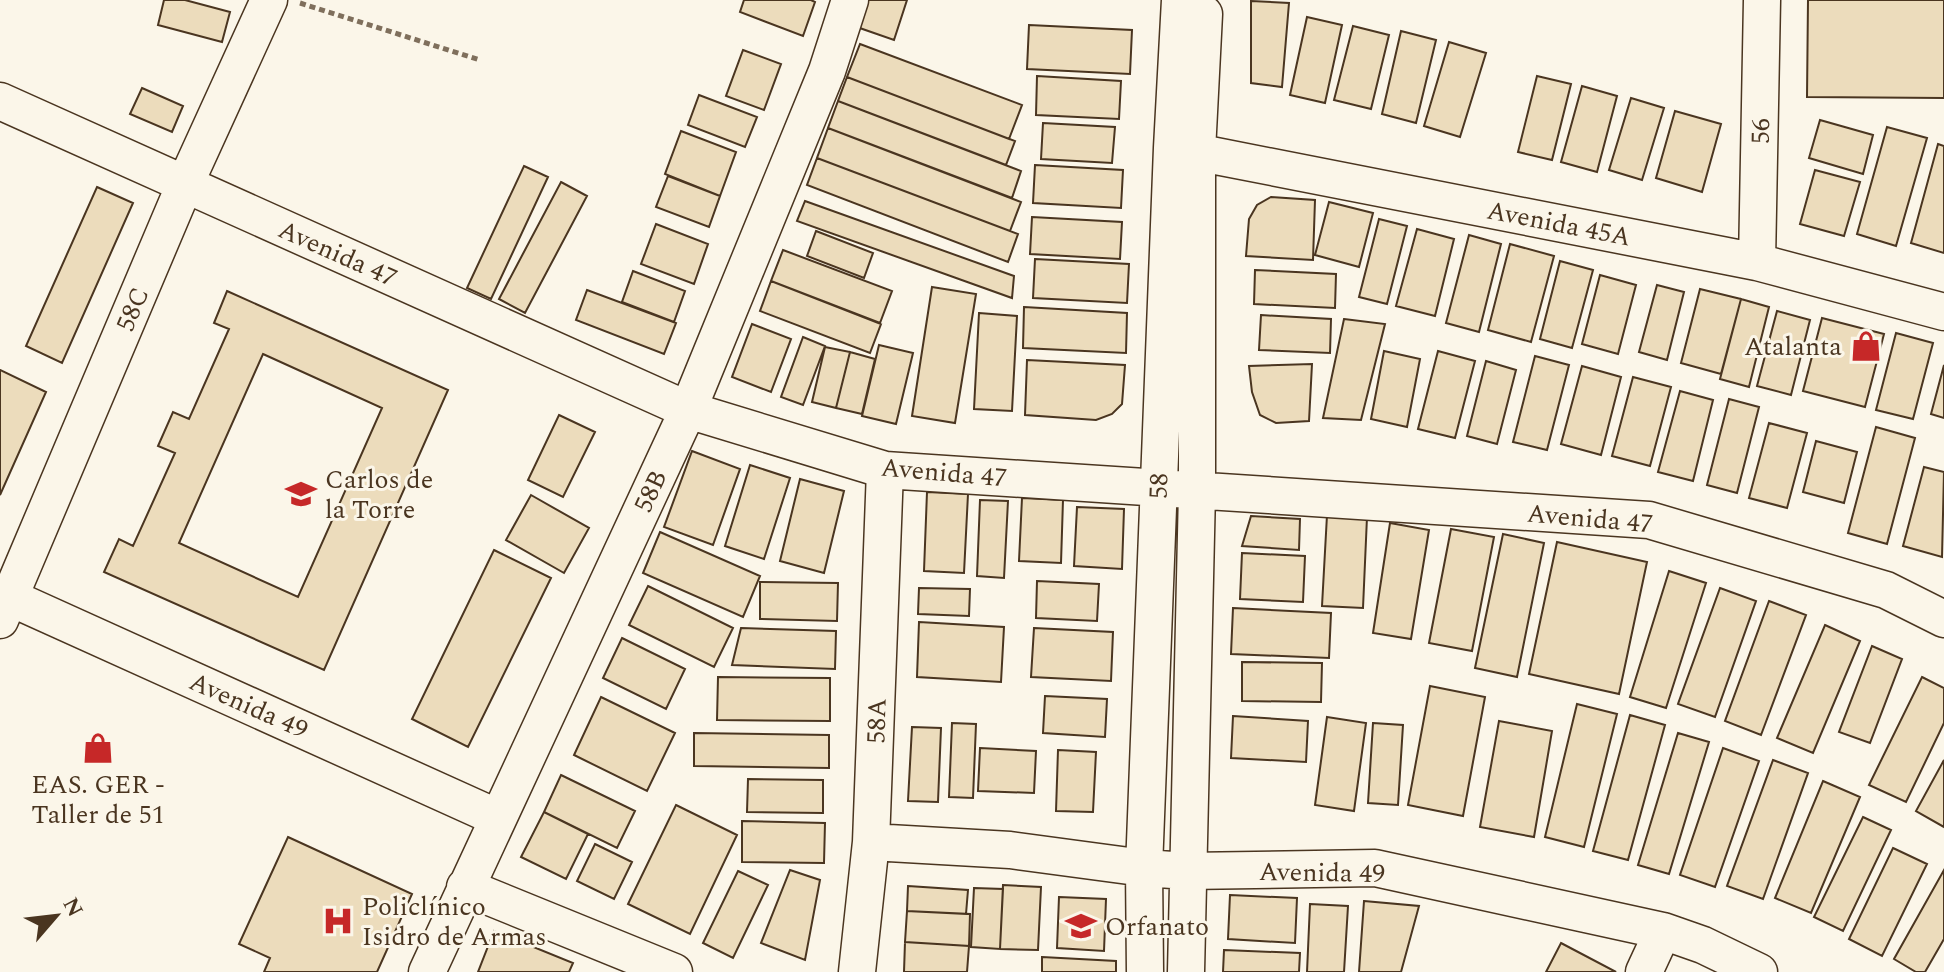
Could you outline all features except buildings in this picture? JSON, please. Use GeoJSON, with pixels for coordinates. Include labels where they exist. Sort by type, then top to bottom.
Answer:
{"type":"FeatureCollection","features":[{"type":"Feature","properties":{"kind":"street","name":"58C"},"geometry":{"type":"LineString","coordinates":[[3,604],[185,184],[269,0]]}},
{"type":"Feature","properties":{"kind":"street","name":"58B"},"geometry":{"type":"LineString","coordinates":[[427,972],[688,410],[827,71],[850,0]]}},
{"type":"Feature","properties":{"kind":"street","name":"58"},"geometry":{"type":"LineString","coordinates":[[1180,0],[1197,491],[1186,972]]}},
{"type":"Feature","properties":{"kind":"street","name":"58"},"geometry":{"type":"LineString","coordinates":[[1145,972],[1144,868],[1158,486],[1184,149],[1205,0]]}},
{"type":"Feature","properties":{"kind":"street","name":"56"},"geometry":{"type":"LineString","coordinates":[[1757,262],[1762,0]]}},
{"type":"Feature","properties":{"kind":"street","name":"Avenida 47"},"geometry":{"type":"LineString","coordinates":[[0,101],[688,410],[885,470],[1649,520],[1886,590],[1944,619]]}},
{"type":"Feature","properties":{"kind":"street","name":"Avenida 45A"},"geometry":{"type":"LineString","coordinates":[[1184,149],[1757,262],[1944,312]]}},
{"type":"Feature","properties":{"kind":"street","name":"58A"},"geometry":{"type":"LineString","coordinates":[[857,972],[871,842],[885,470]]}},
{"type":"Feature","properties":{"kind":"street","name":"Avenida 49"},"geometry":{"type":"LineString","coordinates":[[3,604],[498,818]]}},
{"type":"Feature","properties":{"kind":"street","name":"Avenida 49"},"geometry":{"type":"LineString","coordinates":[[871,842],[1010,850],[1187,871],[1375,868],[1663,931],[1703,945],[1759,972]]}},
{"type":"Feature","properties":{"kind":"street"},"geometry":{"type":"LineString","coordinates":[[465,887],[674,972]]}},
{"type":"Feature","properties":{"kind":"street"},"geometry":{"type":"LineString","coordinates":[[1644,972],[1663,931]]}},
{"type":"Feature","properties":{"kind":"path"},"geometry":{"type":"LineString","coordinates":[[292,0],[480,60]]}},
{"type":"Feature","properties":{"kind":"place","name":"Atalanta"},"geometry":{"type":"Point","coordinates":[1866,346]}},
{"type":"Feature","properties":{"kind":"place","name":"Carlos de la Torre"},"geometry":{"type":"Point","coordinates":[301,494]}},
{"type":"Feature","properties":{"kind":"place","name":"EAS. GER - Taller de 51"},"geometry":{"type":"Point","coordinates":[98,748]}},
{"type":"Feature","properties":{"kind":"place","name":"Policlínico Isidro de Armas"},"geometry":{"type":"Point","coordinates":[338,921]}},
{"type":"Feature","properties":{"kind":"place","name":"Orfanato"},"geometry":{"type":"Point","coordinates":[1081,926]}}]}
